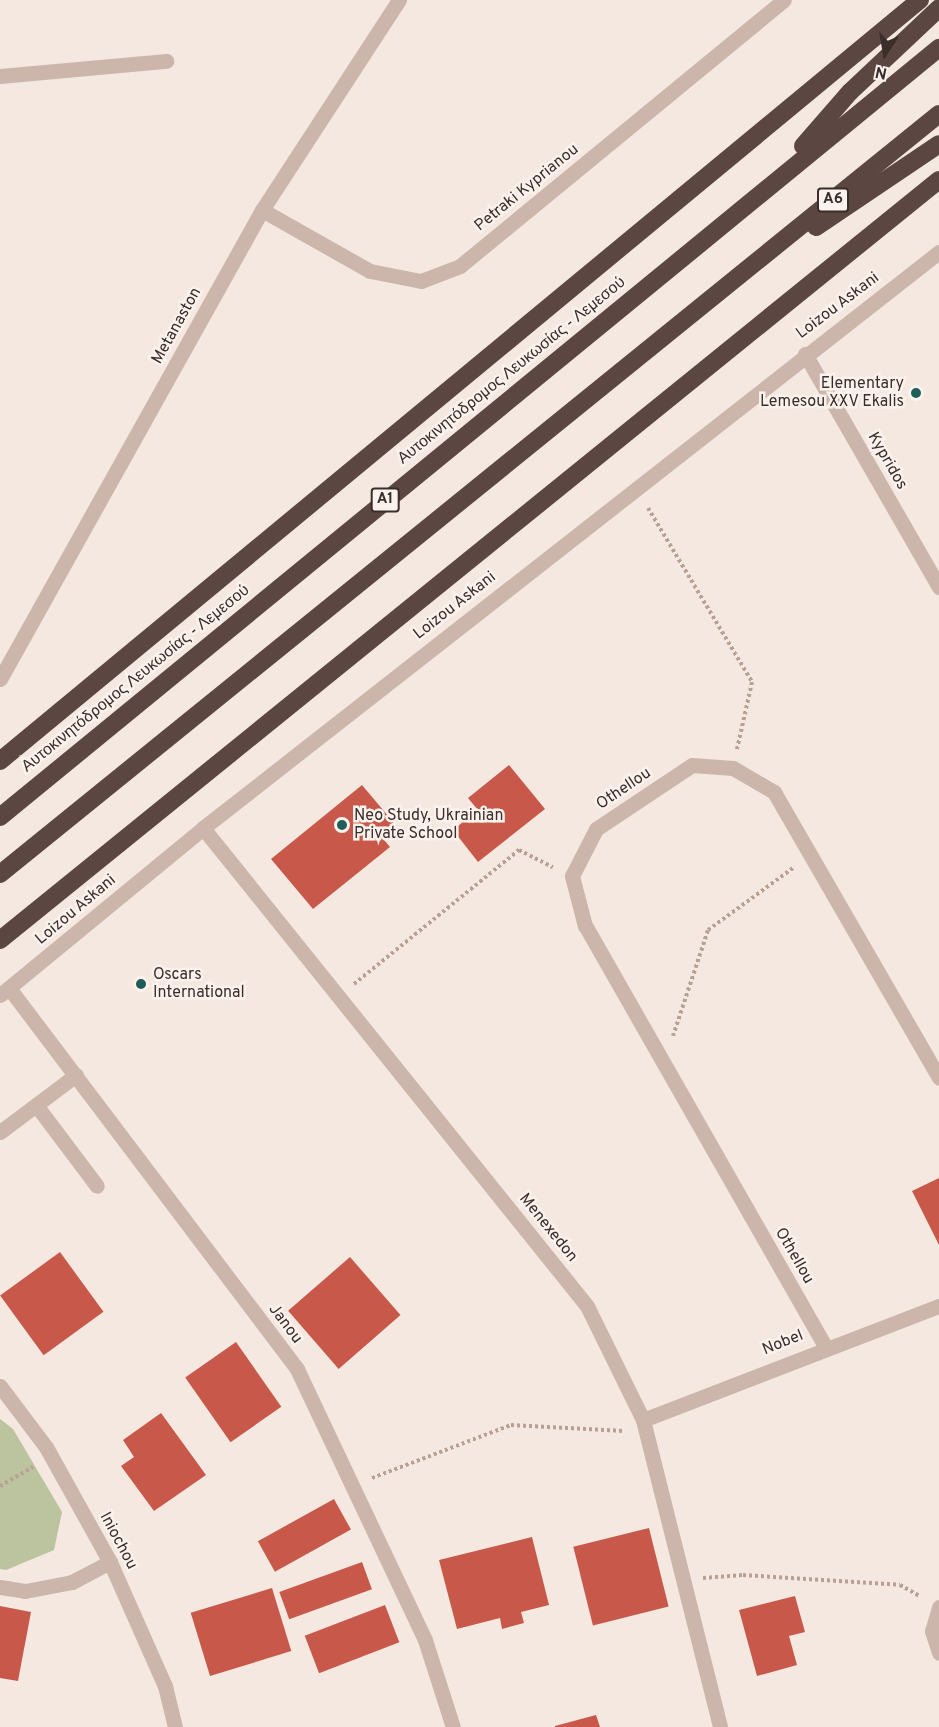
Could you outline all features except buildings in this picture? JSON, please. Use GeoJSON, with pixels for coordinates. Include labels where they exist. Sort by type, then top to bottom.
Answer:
{"type":"FeatureCollection","features":[{"type":"Feature","properties":{"kind":"highway"},"geometry":{"type":"LineString","coordinates":[[0,761],[920,0]]}},
{"type":"Feature","properties":{"kind":"highway"},"geometry":{"type":"LineString","coordinates":[[770,184],[850,92],[939,8]]}},
{"type":"Feature","properties":{"kind":"highway"},"geometry":{"type":"LineString","coordinates":[[770,184],[939,48]]}},
{"type":"Feature","properties":{"kind":"highway","name":"A6"},"geometry":{"type":"LineString","coordinates":[[727,287],[939,114]]}},
{"type":"Feature","properties":{"kind":"highway"},"geometry":{"type":"LineString","coordinates":[[0,874],[727,287],[939,144]]}},
{"type":"Feature","properties":{"kind":"highway"},"geometry":{"type":"LineString","coordinates":[[0,940],[939,180]]}},
{"type":"Feature","properties":{"kind":"highway","name":"Αυτοκινητόδρομος Λευκωσίας - Λεμεσού"},"geometry":{"type":"LineString","coordinates":[[0,816],[770,184]]}},
{"type":"Feature","properties":{"kind":"street","name":"Metanaston"},"geometry":{"type":"LineString","coordinates":[[0,679],[262,210],[399,0]]}},
{"type":"Feature","properties":{"kind":"street","name":"Petraki Kyprianou"},"geometry":{"type":"LineString","coordinates":[[262,210],[370,272],[421,281],[460,266],[784,0]]}},
{"type":"Feature","properties":{"kind":"street"},"geometry":{"type":"LineString","coordinates":[[0,76],[166,61]]}},
{"type":"Feature","properties":{"kind":"street","name":"Loizou Askani"},"geometry":{"type":"LineString","coordinates":[[5,991],[203,828],[635,487],[939,252]]}},
{"type":"Feature","properties":{"kind":"street","name":"Kypridos"},"geometry":{"type":"LineString","coordinates":[[805,354],[939,587]]}},
{"type":"Feature","properties":{"kind":"street","name":"Othellou"},"geometry":{"type":"LineString","coordinates":[[825,1346],[585,926],[572,876],[596,829],[692,765],[733,768],[774,792],[939,1078]]}},
{"type":"Feature","properties":{"kind":"street","name":"Menexedon"},"geometry":{"type":"LineString","coordinates":[[203,828],[588,1306],[644,1426],[720,1727]]}},
{"type":"Feature","properties":{"kind":"street","name":"Janou"},"geometry":{"type":"LineString","coordinates":[[5,991],[76,1075],[297,1369],[425,1640],[453,1727]]}},
{"type":"Feature","properties":{"kind":"street"},"geometry":{"type":"LineString","coordinates":[[0,1132],[76,1075]]}},
{"type":"Feature","properties":{"kind":"street"},"geometry":{"type":"LineString","coordinates":[[36,1105],[97,1186]]}},
{"type":"Feature","properties":{"kind":"street","name":"Nobel"},"geometry":{"type":"LineString","coordinates":[[644,1426],[825,1346],[939,1306]]}},
{"type":"Feature","properties":{"kind":"street","name":"Iniochou"},"geometry":{"type":"LineString","coordinates":[[0,1386],[51,1456],[110,1562],[165,1686],[175,1727]]}},
{"type":"Feature","properties":{"kind":"street"},"geometry":{"type":"LineString","coordinates":[[0,1587],[25,1591],[72,1582],[110,1562]]}},
{"type":"Feature","properties":{"kind":"street"},"geometry":{"type":"LineString","coordinates":[[939,1607],[932,1630],[939,1653]]}},
{"type":"Feature","properties":{"kind":"path"},"geometry":{"type":"LineString","coordinates":[[635,487],[752,682],[733,768]]}},
{"type":"Feature","properties":{"kind":"path"},"geometry":{"type":"LineString","coordinates":[[339,997],[519,850],[572,876]]}},
{"type":"Feature","properties":{"kind":"path"},"geometry":{"type":"LineString","coordinates":[[664,1064],[708,930],[811,855]]}},
{"type":"Feature","properties":{"kind":"path"},"geometry":{"type":"LineString","coordinates":[[352,1486],[511,1425],[644,1426]]}},
{"type":"Feature","properties":{"kind":"path"},"geometry":{"type":"LineString","coordinates":[[0,1486],[51,1456]]}},
{"type":"Feature","properties":{"kind":"path"},"geometry":{"type":"LineString","coordinates":[[683,1580],[742,1575],[900,1585],[939,1607]]}},
{"type":"Feature","properties":{"kind":"green space"},"geometry":{"type":"Polygon","coordinates":[[[0,1419],[13,1429],[62,1512],[54,1550],[6,1570],[0,1569],[0,1419]]]}},
{"type":"Feature","properties":{"kind":"place","name":"Elementary Lemesou XXV Ekalis"},"geometry":{"type":"Point","coordinates":[916,393]}},
{"type":"Feature","properties":{"kind":"place","name":"Neo Study, Ukrainian Private School"},"geometry":{"type":"Point","coordinates":[342,825]}},
{"type":"Feature","properties":{"kind":"place","name":"Oscars International"},"geometry":{"type":"Point","coordinates":[141,984]}}]}
